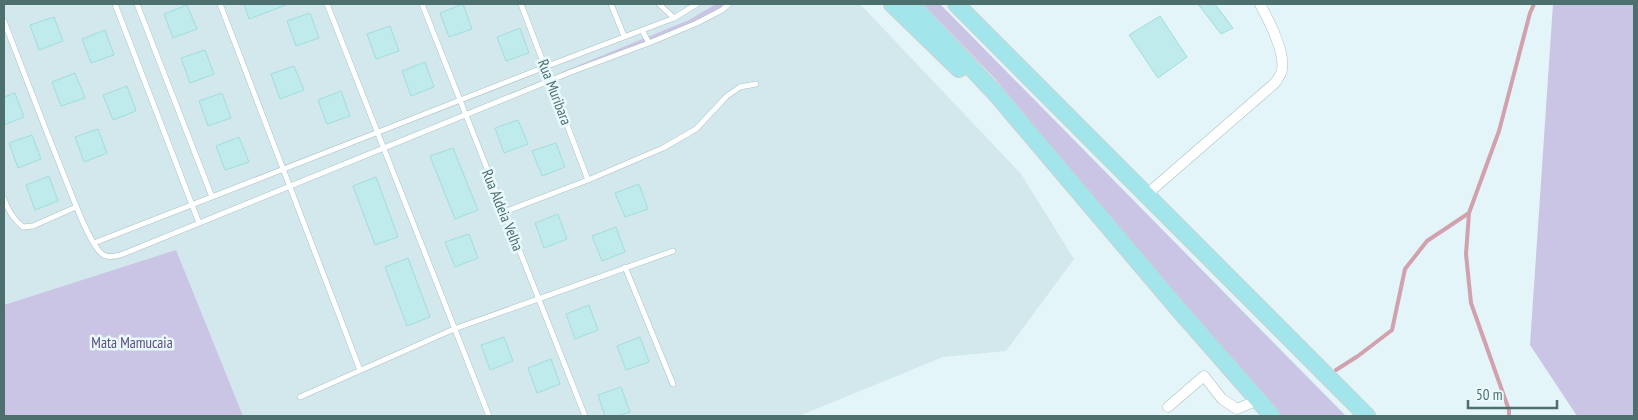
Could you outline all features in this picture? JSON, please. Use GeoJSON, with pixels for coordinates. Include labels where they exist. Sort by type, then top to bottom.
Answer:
{"type":"FeatureCollection","features":[{"type":"Feature","properties":{"kind":"highway"},"geometry":{"type":"LineString","coordinates":[[892,4],[962,72],[996,94]]}},
{"type":"Feature","properties":{"kind":"highway"},"geometry":{"type":"LineString","coordinates":[[911,4],[996,94],[1179,310],[1272,416]]}},
{"type":"Feature","properties":{"kind":"highway"},"geometry":{"type":"LineString","coordinates":[[956,4],[1368,416]]}},
{"type":"Feature","properties":{"kind":"street"},"geometry":{"type":"LineString","coordinates":[[1146,195],[1274,83],[1281,73],[1283,62],[1279,47],[1267,16],[1260,4]]}},
{"type":"Feature","properties":{"kind":"street"},"geometry":{"type":"LineString","coordinates":[[1168,406],[1204,376],[1222,399],[1237,409],[1258,400]]}},
{"type":"Feature","properties":{"kind":"lane"},"geometry":{"type":"LineString","coordinates":[[115,4],[198,223]]}},
{"type":"Feature","properties":{"kind":"lane"},"geometry":{"type":"LineString","coordinates":[[137,4],[212,197]]}},
{"type":"Feature","properties":{"kind":"lane"},"geometry":{"type":"LineString","coordinates":[[220,4],[360,370]]}},
{"type":"Feature","properties":{"kind":"lane"},"geometry":{"type":"LineString","coordinates":[[327,4],[489,416]]}},
{"type":"Feature","properties":{"kind":"lane","name":"Rua Aldeia Velha"},"geometry":{"type":"LineString","coordinates":[[422,4],[585,416]]}},
{"type":"Feature","properties":{"kind":"lane","name":"Rua Muribara"},"geometry":{"type":"LineString","coordinates":[[521,4],[588,180]]}},
{"type":"Feature","properties":{"kind":"lane"},"geometry":{"type":"LineString","coordinates":[[611,4],[624,36]]}},
{"type":"Feature","properties":{"kind":"lane"},"geometry":{"type":"LineString","coordinates":[[659,4],[674,18]]}},
{"type":"Feature","properties":{"kind":"lane"},"geometry":{"type":"LineString","coordinates":[[94,243],[674,18],[697,4]]}},
{"type":"Feature","properties":{"kind":"lane"},"geometry":{"type":"LineString","coordinates":[[4,21],[76,207],[94,243],[105,256],[123,254],[465,115],[649,43],[697,23],[722,10],[729,4]]}},
{"type":"Feature","properties":{"kind":"lane"},"geometry":{"type":"LineString","coordinates":[[642,30],[649,43]]}},
{"type":"Feature","properties":{"kind":"lane"},"geometry":{"type":"LineString","coordinates":[[504,212],[588,180],[663,148],[696,129],[727,96],[740,87],[756,84]]}},
{"type":"Feature","properties":{"kind":"lane"},"geometry":{"type":"LineString","coordinates":[[4,199],[7,209],[15,221],[23,227],[33,226],[76,207]]}},
{"type":"Feature","properties":{"kind":"lane"},"geometry":{"type":"LineString","coordinates":[[300,397],[454,329],[674,251]]}},
{"type":"Feature","properties":{"kind":"lane"},"geometry":{"type":"LineString","coordinates":[[625,267],[673,384]]}},
{"type":"Feature","properties":{"kind":"shaded area"},"geometry":{"type":"Polygon","coordinates":[[[4,4],[860,4],[1021,174],[1074,259],[1006,351],[943,357],[799,416],[231,416],[4,305],[4,4]]]}},
{"type":"Feature","properties":{"kind":"green space"},"geometry":{"type":"Polygon","coordinates":[[[716,4],[727,4],[691,25],[561,74],[689,20],[716,4]]]}},
{"type":"Feature","properties":{"kind":"green space"},"geometry":{"type":"Polygon","coordinates":[[[923,4],[940,4],[1346,416],[1281,416],[1236,367],[996,80],[923,4]]]}},
{"type":"Feature","properties":{"kind":"green space"},"geometry":{"type":"Polygon","coordinates":[[[1553,4],[1634,4],[1634,416],[1577,416],[1530,345],[1553,4]]]}},
{"type":"Feature","properties":{"kind":"green space","name":"Mata Mamucaia"},"geometry":{"type":"Polygon","coordinates":[[[176,250],[243,416],[4,416],[4,305],[176,250]]]}},
{"type":"Feature","properties":{"kind":"building"},"geometry":{"type":"Polygon","coordinates":[[[244,4],[286,4],[286,5],[249,19],[244,4]]]}},
{"type":"Feature","properties":{"kind":"building"},"geometry":{"type":"Polygon","coordinates":[[[463,4],[472,29],[449,37],[440,13],[463,4]]]}},
{"type":"Feature","properties":{"kind":"building"},"geometry":{"type":"Polygon","coordinates":[[[1198,4],[1215,4],[1233,28],[1221,34],[1198,4]]]}},
{"type":"Feature","properties":{"kind":"building"},"geometry":{"type":"Polygon","coordinates":[[[187,5],[197,29],[173,38],[164,14],[187,5]]]}},
{"type":"Feature","properties":{"kind":"building"},"geometry":{"type":"Polygon","coordinates":[[[310,13],[319,38],[296,46],[287,21],[310,13]]]}},
{"type":"Feature","properties":{"kind":"building"},"geometry":{"type":"Polygon","coordinates":[[[1160,16],[1187,57],[1158,78],[1129,35],[1160,16]]]}},
{"type":"Feature","properties":{"kind":"building"},"geometry":{"type":"Polygon","coordinates":[[[54,17],[63,41],[39,50],[30,25],[54,17]]]}},
{"type":"Feature","properties":{"kind":"building"},"geometry":{"type":"Polygon","coordinates":[[[390,26],[399,51],[376,59],[367,34],[390,26]]]}},
{"type":"Feature","properties":{"kind":"building"},"geometry":{"type":"Polygon","coordinates":[[[520,28],[529,53],[506,61],[497,37],[520,28]]]}},
{"type":"Feature","properties":{"kind":"building"},"geometry":{"type":"Polygon","coordinates":[[[105,30],[114,55],[91,63],[82,39],[105,30]]]}},
{"type":"Feature","properties":{"kind":"building"},"geometry":{"type":"Polygon","coordinates":[[[205,50],[214,74],[190,83],[181,58],[205,50]]]}},
{"type":"Feature","properties":{"kind":"building"},"geometry":{"type":"Polygon","coordinates":[[[425,62],[434,87],[411,96],[402,71],[425,62]]]}},
{"type":"Feature","properties":{"kind":"building"},"geometry":{"type":"Polygon","coordinates":[[[294,66],[304,90],[280,99],[271,74],[294,66]]]}},
{"type":"Feature","properties":{"kind":"building"},"geometry":{"type":"Polygon","coordinates":[[[75,73],[85,98],[61,106],[52,82],[75,73]]]}},
{"type":"Feature","properties":{"kind":"building"},"geometry":{"type":"Polygon","coordinates":[[[127,86],[136,111],[113,120],[103,95],[127,86]]]}},
{"type":"Feature","properties":{"kind":"building"},"geometry":{"type":"Polygon","coordinates":[[[341,91],[350,116],[327,124],[318,100],[341,91]]]}},
{"type":"Feature","properties":{"kind":"building"},"geometry":{"type":"Polygon","coordinates":[[[15,93],[24,117],[4,125],[4,97],[15,93]]]}},
{"type":"Feature","properties":{"kind":"building"},"geometry":{"type":"Polygon","coordinates":[[[222,93],[231,118],[208,126],[199,101],[222,93]]]}},
{"type":"Feature","properties":{"kind":"building"},"geometry":{"type":"Polygon","coordinates":[[[518,120],[528,144],[504,153],[495,128],[518,120]]]}},
{"type":"Feature","properties":{"kind":"building"},"geometry":{"type":"Polygon","coordinates":[[[98,129],[107,153],[84,162],[75,137],[98,129]]]}},
{"type":"Feature","properties":{"kind":"building"},"geometry":{"type":"Polygon","coordinates":[[[32,135],[41,159],[18,168],[9,143],[32,135]]]}},
{"type":"Feature","properties":{"kind":"building"},"geometry":{"type":"Polygon","coordinates":[[[239,137],[249,162],[225,170],[216,146],[239,137]]]}},
{"type":"Feature","properties":{"kind":"building"},"geometry":{"type":"Polygon","coordinates":[[[556,143],[565,167],[542,176],[532,151],[556,143]]]}},
{"type":"Feature","properties":{"kind":"building"},"geometry":{"type":"Polygon","coordinates":[[[453,148],[478,210],[455,219],[430,156],[453,148]]]}},
{"type":"Feature","properties":{"kind":"building"},"geometry":{"type":"Polygon","coordinates":[[[49,176],[58,201],[35,210],[26,185],[49,176]]]}},
{"type":"Feature","properties":{"kind":"building"},"geometry":{"type":"Polygon","coordinates":[[[376,177],[398,237],[375,245],[353,186],[376,177]]]}},
{"type":"Feature","properties":{"kind":"building"},"geometry":{"type":"Polygon","coordinates":[[[639,184],[648,209],[625,217],[615,193],[639,184]]]}},
{"type":"Feature","properties":{"kind":"building"},"geometry":{"type":"Polygon","coordinates":[[[558,214],[567,239],[544,248],[535,223],[558,214]]]}},
{"type":"Feature","properties":{"kind":"building"},"geometry":{"type":"Polygon","coordinates":[[[616,227],[625,252],[602,261],[592,236],[616,227]]]}},
{"type":"Feature","properties":{"kind":"building"},"geometry":{"type":"Polygon","coordinates":[[[469,234],[478,258],[455,267],[445,242],[469,234]]]}},
{"type":"Feature","properties":{"kind":"building"},"geometry":{"type":"Polygon","coordinates":[[[408,258],[430,317],[407,326],[385,267],[408,258]]]}},
{"type":"Feature","properties":{"kind":"building"},"geometry":{"type":"Polygon","coordinates":[[[589,305],[598,330],[575,339],[566,314],[589,305]]]}},
{"type":"Feature","properties":{"kind":"building"},"geometry":{"type":"Polygon","coordinates":[[[504,337],[513,361],[490,370],[481,345],[504,337]]]}},
{"type":"Feature","properties":{"kind":"building"},"geometry":{"type":"Polygon","coordinates":[[[640,337],[649,362],[626,370],[617,346],[640,337]]]}},
{"type":"Feature","properties":{"kind":"building"},"geometry":{"type":"Polygon","coordinates":[[[551,359],[560,384],[537,393],[528,368],[551,359]]]}},
{"type":"Feature","properties":{"kind":"building"},"geometry":{"type":"Polygon","coordinates":[[[621,387],[630,412],[617,416],[605,416],[598,395],[621,387]]]}},
{"type":"Feature","properties":{"kind":"waterway"},"geometry":{"type":"LineString","coordinates":[[1509,416],[1509,410],[1471,303],[1466,254],[1469,213],[1499,131],[1534,4]]}},
{"type":"Feature","properties":{"kind":"waterway"},"geometry":{"type":"LineString","coordinates":[[1336,370],[1392,330],[1405,269],[1427,241],[1469,213]]}}]}
